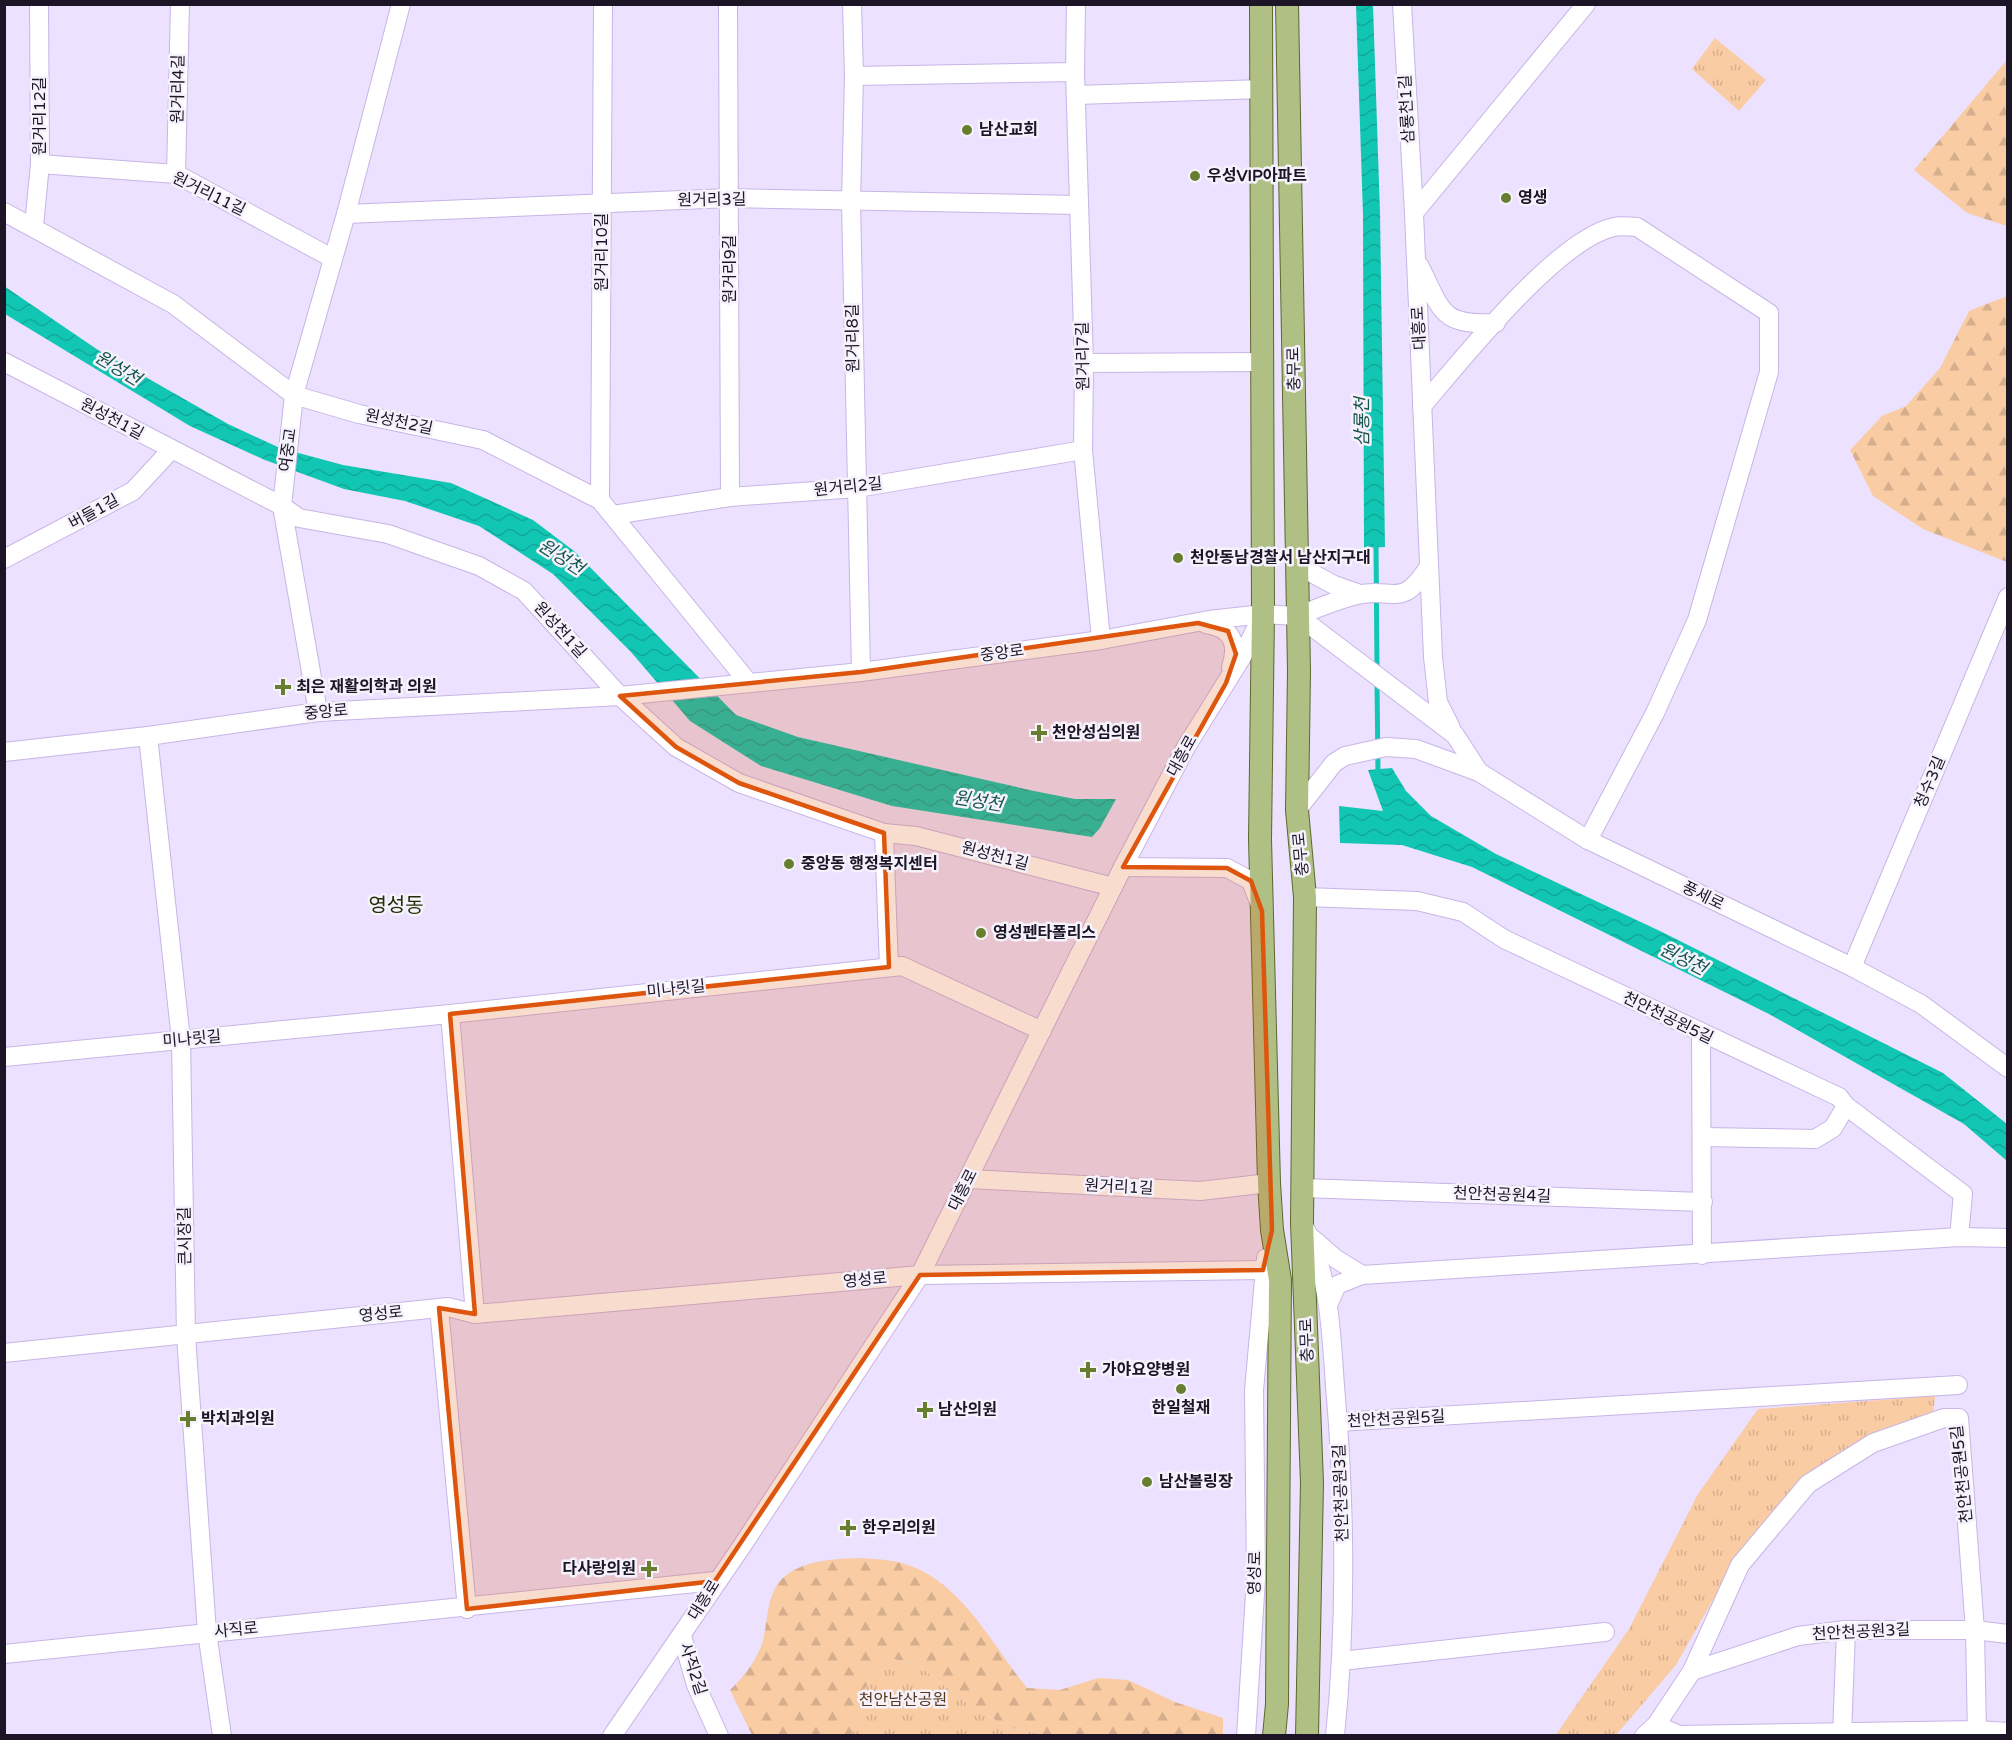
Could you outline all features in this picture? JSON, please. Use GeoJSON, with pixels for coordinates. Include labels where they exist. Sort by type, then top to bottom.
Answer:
{"type":"FeatureCollection","features":[{"type":"Feature","properties":{"kind":"main road","name":"충무로"},"geometry":{"type":"LineString","coordinates":[[1261,4],[1263,614],[1260,839],[1269,1183],[1272,1230],[1280,1280],[1277,1704],[1274,1736]]}},
{"type":"Feature","properties":{"kind":"main road","name":"충무로"},"geometry":{"type":"LineString","coordinates":[[1287,4],[1298,616],[1297,810],[1305,897],[1302,1188],[1306,1229],[1311,1483],[1307,1736]]}},
{"type":"Feature","properties":{"kind":"street","name":"원거리12길"},"geometry":{"type":"LineString","coordinates":[[34,226],[40,164],[39,4]]}},
{"type":"Feature","properties":{"kind":"street","name":"원거리4길"},"geometry":{"type":"LineString","coordinates":[[176,174],[180,4]]}},
{"type":"Feature","properties":{"kind":"street"},"geometry":{"type":"LineString","coordinates":[[294,394],[346,214],[401,4]]}},
{"type":"Feature","properties":{"kind":"street","name":"원거리10길"},"geometry":{"type":"LineString","coordinates":[[600,500],[603,4]]}},
{"type":"Feature","properties":{"kind":"street","name":"원거리9길"},"geometry":{"type":"LineString","coordinates":[[728,4],[730,497]]}},
{"type":"Feature","properties":{"kind":"street","name":"원거리8길"},"geometry":{"type":"LineString","coordinates":[[852,4],[854,76],[851,202],[861,672]]}},
{"type":"Feature","properties":{"kind":"street","name":"원거리7길"},"geometry":{"type":"LineString","coordinates":[[1076,4],[1075,72],[1084,363],[1083,450],[1101,640]]}},
{"type":"Feature","properties":{"kind":"street"},"geometry":{"type":"LineString","coordinates":[[1414,213],[1586,4]]}},
{"type":"Feature","properties":{"kind":"street","name":"삼룡천1길"},"geometry":{"type":"LineString","coordinates":[[1406,9],[1414,213]]}},
{"type":"Feature","properties":{"kind":"street"},"geometry":{"type":"LineString","coordinates":[[854,76],[1075,72]]}},
{"type":"Feature","properties":{"kind":"street"},"geometry":{"type":"LineString","coordinates":[[1076,95],[1263,89]]}},
{"type":"Feature","properties":{"kind":"street","name":"원거리11길"},"geometry":{"type":"LineString","coordinates":[[40,164],[176,174],[332,258]]}},
{"type":"Feature","properties":{"kind":"street","name":"원거리3길"},"geometry":{"type":"LineString","coordinates":[[346,214],[730,198],[1078,205]]}},
{"type":"Feature","properties":{"kind":"street","name":"원성천2길"},"geometry":{"type":"LineString","coordinates":[[4,212],[34,226],[173,304],[294,394],[359,414],[483,440],[600,500],[743,682]]}},
{"type":"Feature","properties":{"kind":"street","name":"대흥로"},"geometry":{"type":"LineString","coordinates":[[1414,213],[1433,657],[1438,702],[1455,735]]}},
{"type":"Feature","properties":{"kind":"street"},"geometry":{"type":"LineString","coordinates":[[1422,406],[1536,278],[1583,241],[1614,226],[1637,227],[1769,313],[1769,372],[1697,620],[1655,713],[1588,840]]}},
{"type":"Feature","properties":{"kind":"street"},"geometry":{"type":"LineString","coordinates":[[1416,258],[1440,310],[1450,318],[1463,323],[1496,324]]}},
{"type":"Feature","properties":{"kind":"street","name":"원성천1길"},"geometry":{"type":"LineString","coordinates":[[4,362],[282,506],[299,518],[388,534],[479,566],[524,591],[620,696],[676,747],[739,783],[884,833],[916,836],[1113,887]]}},
{"type":"Feature","properties":{"kind":"street"},"geometry":{"type":"LineString","coordinates":[[1084,363],[1263,362]]}},
{"type":"Feature","properties":{"kind":"street","name":"여중교"},"geometry":{"type":"LineString","coordinates":[[282,506],[294,394]]}},
{"type":"Feature","properties":{"kind":"street","name":"버들1길"},"geometry":{"type":"LineString","coordinates":[[4,559],[133,491],[171,450]]}},
{"type":"Feature","properties":{"kind":"street","name":"원거리2길"},"geometry":{"type":"LineString","coordinates":[[613,515],[730,497],[856,488],[1083,450]]}},
{"type":"Feature","properties":{"kind":"street"},"geometry":{"type":"LineString","coordinates":[[282,506],[318,712]]}},
{"type":"Feature","properties":{"kind":"street"},"geometry":{"type":"LineString","coordinates":[[1297,565],[1360,594]]}},
{"type":"Feature","properties":{"kind":"street"},"geometry":{"type":"LineString","coordinates":[[1298,616],[1360,594],[1397,596],[1419,583],[1429,566]]}},
{"type":"Feature","properties":{"kind":"street","name":"청수3길"},"geometry":{"type":"LineString","coordinates":[[1852,967],[2007,597]]}},
{"type":"Feature","properties":{"kind":"street","name":"대흥로"},"geometry":{"type":"LineString","coordinates":[[612,1736],[682,1636],[715,1581],[744,1543],[920,1275],[1123,867],[1186,747],[1226,683],[1263,614]]}},
{"type":"Feature","properties":{"kind":"street","name":"중앙로"},"geometry":{"type":"LineString","coordinates":[[4,752],[148,736],[318,712],[649,694],[743,682],[861,672],[1101,640],[1198,622],[1263,614],[1298,616]]}},
{"type":"Feature","properties":{"kind":"street","name":"풍세로"},"geometry":{"type":"LineString","coordinates":[[1298,616],[1416,703],[1455,735],[1479,772],[1588,840],[1852,967],[1921,1004],[2007,1068]]}},
{"type":"Feature","properties":{"kind":"street"},"geometry":{"type":"LineString","coordinates":[[1198,622],[1228,631],[1234,640],[1236,654],[1226,683]]}},
{"type":"Feature","properties":{"kind":"street","name":"큰시장길"},"geometry":{"type":"LineString","coordinates":[[148,736],[182,1040],[186,1336],[207,1632],[222,1736]]}},
{"type":"Feature","properties":{"kind":"street"},"geometry":{"type":"LineString","coordinates":[[1297,810],[1326,772],[1345,756],[1386,747],[1416,749],[1479,772]]}},
{"type":"Feature","properties":{"kind":"street"},"geometry":{"type":"LineString","coordinates":[[884,833],[896,966],[1042,1031]]}},
{"type":"Feature","properties":{"kind":"street"},"geometry":{"type":"LineString","coordinates":[[1123,867],[1227,868],[1251,881],[1262,911]]}},
{"type":"Feature","properties":{"kind":"street","name":"천안천공원5길"},"geometry":{"type":"LineString","coordinates":[[1305,897],[1417,901],[1463,912],[1504,939],[1701,1034],[1839,1097],[1846,1106],[1963,1194],[1959,1237]]}},
{"type":"Feature","properties":{"kind":"street","name":"미나릿길"},"geometry":{"type":"LineString","coordinates":[[4,1057],[450,1014],[896,966]]}},
{"type":"Feature","properties":{"kind":"street"},"geometry":{"type":"LineString","coordinates":[[450,1014],[475,1314]]}},
{"type":"Feature","properties":{"kind":"street"},"geometry":{"type":"LineString","coordinates":[[1701,1034],[1702,1255]]}},
{"type":"Feature","properties":{"kind":"street"},"geometry":{"type":"LineString","coordinates":[[1703,1137],[1815,1139],[1833,1128],[1846,1106]]}},
{"type":"Feature","properties":{"kind":"street","name":"원거리1길"},"geometry":{"type":"LineString","coordinates":[[969,1179],[1200,1191],[1269,1183]]}},
{"type":"Feature","properties":{"kind":"street","name":"천안천공원4길"},"geometry":{"type":"LineString","coordinates":[[1302,1188],[1703,1202]]}},
{"type":"Feature","properties":{"kind":"street"},"geometry":{"type":"LineString","coordinates":[[1306,1229],[1336,1259],[1362,1275]]}},
{"type":"Feature","properties":{"kind":"street","name":"천안천공원3길"},"geometry":{"type":"LineString","coordinates":[[1306,1229],[1324,1275],[1338,1422],[1343,1538],[1341,1661],[1335,1736]]}},
{"type":"Feature","properties":{"kind":"street"},"geometry":{"type":"LineString","coordinates":[[1263,1270],[1272,1230]]}},
{"type":"Feature","properties":{"kind":"street"},"geometry":{"type":"LineString","coordinates":[[1328,1305],[1337,1285],[1362,1275],[1959,1237],[2007,1238]]}},
{"type":"Feature","properties":{"kind":"street","name":"영성로"},"geometry":{"type":"LineString","coordinates":[[4,1353],[186,1336],[448,1307],[475,1314],[920,1275],[1263,1270],[1254,1390],[1256,1578],[1246,1736]]}},
{"type":"Feature","properties":{"kind":"street"},"geometry":{"type":"LineString","coordinates":[[439,1308],[467,1609]]}},
{"type":"Feature","properties":{"kind":"street","name":"천안천공원5길"},"geometry":{"type":"LineString","coordinates":[[1338,1422],[1958,1385]]}},
{"type":"Feature","properties":{"kind":"street","name":"천안천공원5길"},"geometry":{"type":"LineString","coordinates":[[1692,1671],[1740,1565],[1808,1484],[1873,1443],[1944,1418],[1959,1418],[1975,1630],[1977,1733]]}},
{"type":"Feature","properties":{"kind":"street","name":"사직로"},"geometry":{"type":"LineString","coordinates":[[4,1654],[207,1632],[467,1609],[715,1581]]}},
{"type":"Feature","properties":{"kind":"street"},"geometry":{"type":"LineString","coordinates":[[1842,1733],[1846,1630]]}},
{"type":"Feature","properties":{"kind":"street","name":"천안천공원3길"},"geometry":{"type":"LineString","coordinates":[[1692,1671],[1798,1636],[1846,1630],[1975,1630],[2007,1634]]}},
{"type":"Feature","properties":{"kind":"street"},"geometry":{"type":"LineString","coordinates":[[1341,1661],[1605,1632]]}},
{"type":"Feature","properties":{"kind":"street","name":"사직2길"},"geometry":{"type":"LineString","coordinates":[[682,1636],[696,1685],[719,1736]]}},
{"type":"Feature","properties":{"kind":"street"},"geometry":{"type":"LineString","coordinates":[[1692,1671],[1650,1730],[1679,1735],[2007,1732]]}},
{"type":"Feature","properties":{"kind":"highlighted area"},"geometry":{"type":"Polygon","coordinates":[[[1198,623],[1228,631],[1236,654],[1226,683],[1123,867],[1227,868],[1251,881],[1262,911],[1272,1230],[1263,1270],[920,1275],[715,1581],[467,1609],[439,1308],[475,1314],[450,1014],[889,967],[884,833],[739,783],[676,747],[620,696],[861,672],[1198,623]]]}},
{"type":"Feature","properties":{"kind":"green space"},"geometry":{"type":"Polygon","coordinates":[[[1715,38],[1766,80],[1739,111],[1692,69],[1715,38]]]}},
{"type":"Feature","properties":{"kind":"green space"},"geometry":{"type":"Polygon","coordinates":[[[2007,60],[2007,226],[1967,213],[1914,170],[2007,60]]]}},
{"type":"Feature","properties":{"kind":"green space"},"geometry":{"type":"Polygon","coordinates":[[[2008,296],[2007,562],[1923,529],[1873,496],[1850,450],[1882,416],[1906,406],[1940,368],[1969,311],[2008,296]]]}},
{"type":"Feature","properties":{"kind":"green space"},"geometry":{"type":"Polygon","coordinates":[[[1935,1396],[1933,1415],[1873,1435],[1735,1561],[1676,1665],[1616,1735],[1555,1736],[1629,1629],[1698,1494],[1758,1409],[1935,1396]]]}},
{"type":"Feature","properties":{"kind":"green space"},"geometry":{"type":"Polygon","coordinates":[[[859,1558],[892,1561],[915,1567],[935,1579],[953,1593],[970,1611],[1027,1688],[1060,1690],[1098,1678],[1128,1680],[1175,1702],[1223,1718],[1223,1735],[1044,1735],[1011,1728],[973,1708],[914,1662],[883,1658],[864,1691],[862,1709],[852,1735],[752,1735],[730,1690],[749,1669],[759,1651],[764,1638],[771,1599],[779,1582],[787,1574],[810,1564],[835,1559],[859,1558]]]}},
{"type":"Feature","properties":{"kind":"green space","name":"천안남산공원"},"geometry":{"type":"Polygon","coordinates":[[[883,1658],[914,1662],[973,1708],[1011,1728],[1044,1735],[852,1735],[862,1709],[864,1691],[883,1658]]]}},
{"type":"Feature","properties":{"kind":"water"},"geometry":{"type":"Polygon","coordinates":[[[1356,5],[1373,5],[1380,213],[1385,547],[1364,548],[1363,215],[1356,5]]]}},
{"type":"Feature","properties":{"kind":"water","name":"원성천"},"geometry":{"type":"Polygon","coordinates":[[[4,286],[98,350],[228,424],[280,448],[343,465],[451,483],[533,520],[574,551],[736,715],[798,737],[1034,791],[1075,799],[1116,799],[1100,828],[1092,837],[892,806],[761,766],[690,721],[631,652],[553,574],[479,526],[405,501],[344,489],[265,460],[190,426],[5,314],[4,286]]]}},
{"type":"Feature","properties":{"kind":"water","name":"원성천"},"geometry":{"type":"Polygon","coordinates":[[[1392,768],[1406,791],[1431,816],[1496,854],[1662,932],[1943,1073],[2007,1124],[2007,1161],[1964,1124],[1769,1014],[1472,867],[1402,845],[1340,843],[1339,806],[1383,811],[1368,770],[1392,768]]]}},
{"type":"Feature","properties":{"kind":"waterway","name":"삼룡천"},"geometry":{"type":"LineString","coordinates":[[1376,541],[1377,670]]}},
{"type":"Feature","properties":{"kind":"waterway","name":"삼룡천"},"geometry":{"type":"LineString","coordinates":[[1377,682],[1378,774]]}},
{"type":"Feature","properties":{"kind":"place","name":"남산교회"},"geometry":{"type":"Point","coordinates":[967,130]}},
{"type":"Feature","properties":{"kind":"place","name":"우성VIP아파트"},"geometry":{"type":"Point","coordinates":[1195,176]}},
{"type":"Feature","properties":{"kind":"place","name":"영생"},"geometry":{"type":"Point","coordinates":[1506,198]}},
{"type":"Feature","properties":{"kind":"place","name":"천안동남경찰서 남산지구대"},"geometry":{"type":"Point","coordinates":[1178,558]}},
{"type":"Feature","properties":{"kind":"place","name":"최은 재활의학과 의원"},"geometry":{"type":"Point","coordinates":[283,687]}},
{"type":"Feature","properties":{"kind":"place","name":"천안성심의원"},"geometry":{"type":"Point","coordinates":[1039,733]}},
{"type":"Feature","properties":{"kind":"place","name":"중앙동 행정복지센터"},"geometry":{"type":"Point","coordinates":[789,864]}},
{"type":"Feature","properties":{"kind":"place","name":"영성펜타폴리스"},"geometry":{"type":"Point","coordinates":[981,933]}},
{"type":"Feature","properties":{"kind":"place","name":"가야요양병원"},"geometry":{"type":"Point","coordinates":[1088,1370]}},
{"type":"Feature","properties":{"kind":"place","name":"한일철재"},"geometry":{"type":"Point","coordinates":[1181,1389]}},
{"type":"Feature","properties":{"kind":"place","name":"남산의원"},"geometry":{"type":"Point","coordinates":[925,1410]}},
{"type":"Feature","properties":{"kind":"place","name":"박치과의원"},"geometry":{"type":"Point","coordinates":[188,1419]}},
{"type":"Feature","properties":{"kind":"place","name":"남산볼링장"},"geometry":{"type":"Point","coordinates":[1147,1482]}},
{"type":"Feature","properties":{"kind":"place","name":"한우리의원"},"geometry":{"type":"Point","coordinates":[848,1528]}},
{"type":"Feature","properties":{"kind":"place","name":"다사랑의원"},"geometry":{"type":"Point","coordinates":[649,1569]}},
{"type":"Feature","properties":{"kind":"district","name":"영성동"},"geometry":{"type":"Point","coordinates":[396,906]}}]}
